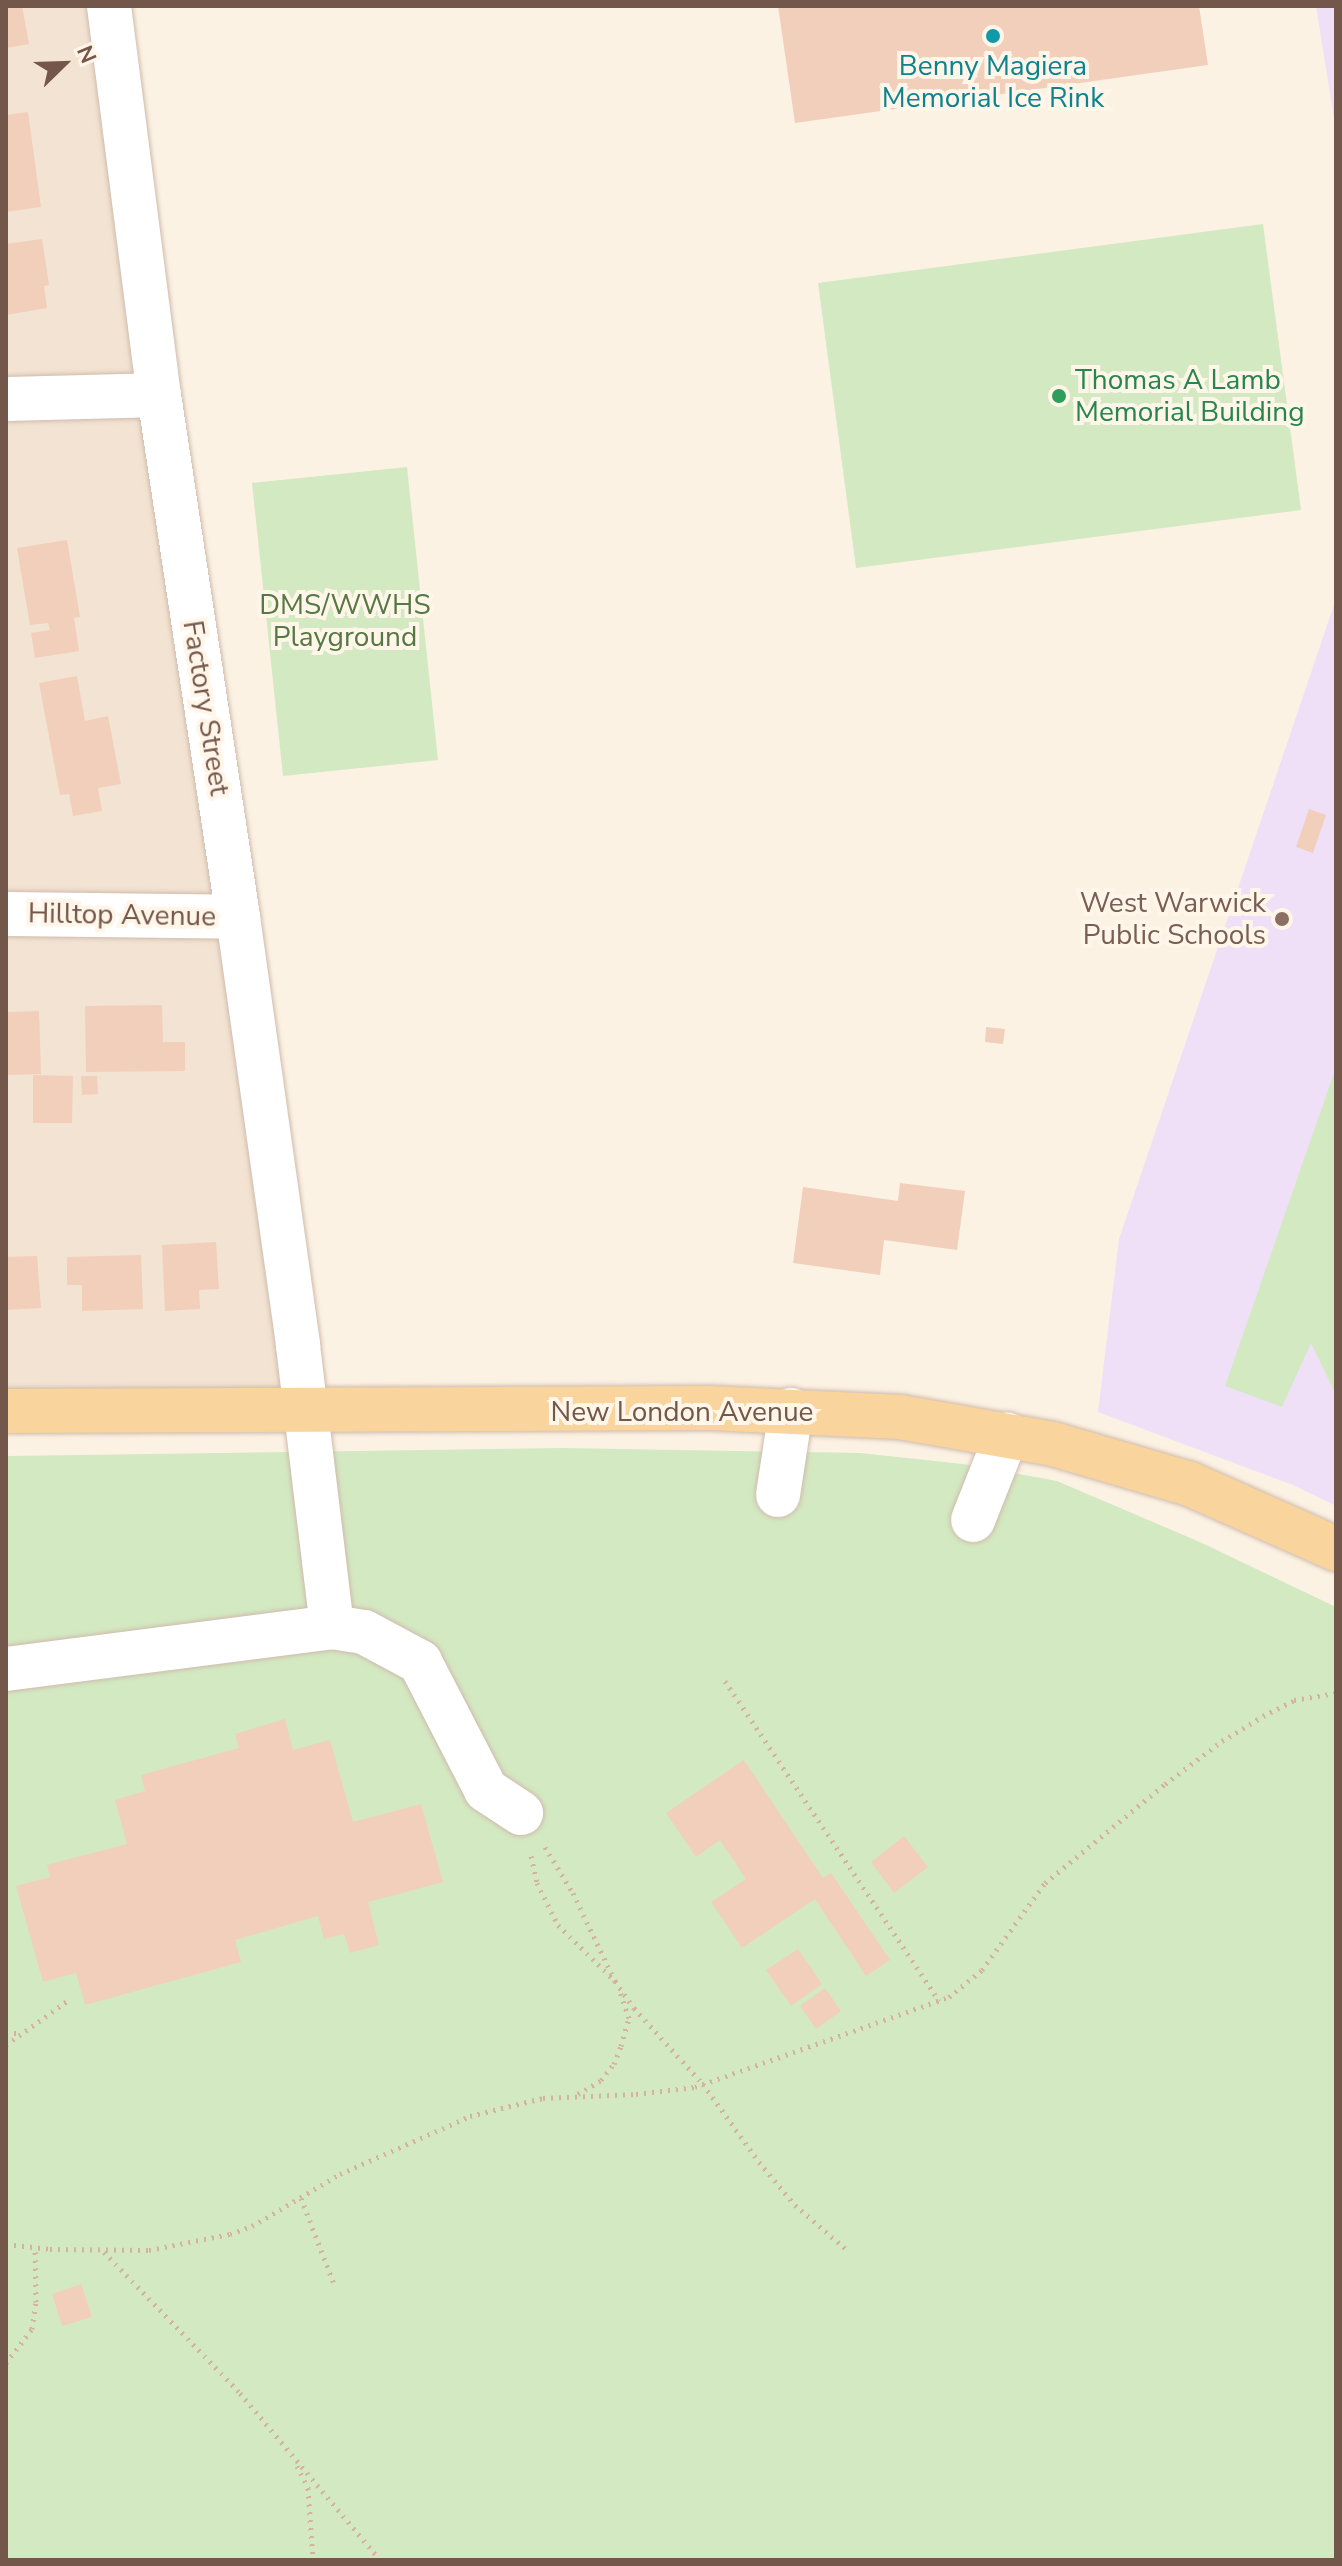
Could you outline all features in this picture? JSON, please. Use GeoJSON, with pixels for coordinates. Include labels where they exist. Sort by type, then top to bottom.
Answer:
{"type":"FeatureCollection","features":[{"type":"Feature","properties":{"kind":"main road","name":"New London Avenue"},"geometry":{"type":"LineString","coordinates":[[6,1411],[791,1410],[900,1417],[1053,1444],[1190,1484],[1336,1549]]}},
{"type":"Feature","properties":{"kind":"street","name":"Factory Street"},"geometry":{"type":"LineString","coordinates":[[109,6],[159,395],[238,917],[306,1410],[332,1627]]}},
{"type":"Feature","properties":{"kind":"street"},"geometry":{"type":"LineString","coordinates":[[6,399],[159,395]]}},
{"type":"Feature","properties":{"kind":"street","name":"Hilltop Avenue"},"geometry":{"type":"LineString","coordinates":[[6,914],[238,917]]}},
{"type":"Feature","properties":{"kind":"street"},"geometry":{"type":"LineString","coordinates":[[778,1495],[791,1410]]}},
{"type":"Feature","properties":{"kind":"street"},"geometry":{"type":"LineString","coordinates":[[973,1520],[1007,1434]]}},
{"type":"Feature","properties":{"kind":"street"},"geometry":{"type":"LineString","coordinates":[[6,1669],[332,1627],[364,1632],[420,1662],[486,1790],[521,1813]]}},
{"type":"Feature","properties":{"kind":"path"},"geometry":{"type":"LineString","coordinates":[[725,1681],[939,2001]]}},
{"type":"Feature","properties":{"kind":"path"},"geometry":{"type":"LineString","coordinates":[[6,2244],[103,2251],[149,2250],[230,2234],[252,2226],[394,2147],[470,2116],[543,2098],[636,2094],[703,2084],[939,2001],[967,1985],[982,1970],[1045,1883],[1165,1784],[1222,1741],[1263,1716],[1294,1700],[1336,1693]]}},
{"type":"Feature","properties":{"kind":"path"},"geometry":{"type":"LineString","coordinates":[[521,1813],[537,1883],[558,1925],[615,1981],[634,2008],[703,2084],[795,2205],[846,2249]]}},
{"type":"Feature","properties":{"kind":"path"},"geometry":{"type":"LineString","coordinates":[[521,1813],[573,1893],[629,2018],[614,2064],[601,2080],[578,2095]]}},
{"type":"Feature","properties":{"kind":"path"},"geometry":{"type":"LineString","coordinates":[[6,2045],[67,2001]]}},
{"type":"Feature","properties":{"kind":"path"},"geometry":{"type":"LineString","coordinates":[[6,2033],[22,2033]]}},
{"type":"Feature","properties":{"kind":"path"},"geometry":{"type":"LineString","coordinates":[[301,2198],[334,2284]]}},
{"type":"Feature","properties":{"kind":"path"},"geometry":{"type":"LineString","coordinates":[[6,2363],[32,2329],[36,2302],[35,2247]]}},
{"type":"Feature","properties":{"kind":"path"},"geometry":{"type":"LineString","coordinates":[[103,2251],[240,2393],[380,2560]]}},
{"type":"Feature","properties":{"kind":"path"},"geometry":{"type":"LineString","coordinates":[[278,2439],[300,2470],[308,2488],[313,2560]]}},
{"type":"Feature","properties":{"kind":"shaded area"},"geometry":{"type":"Polygon","coordinates":[[[6,6],[98,6],[301,1424],[6,1429],[6,6]]]}},
{"type":"Feature","properties":{"kind":"shaded area"},"geometry":{"type":"Polygon","coordinates":[[[1316,6],[1336,6],[1336,131],[1316,6]]]}},
{"type":"Feature","properties":{"kind":"shaded area","name":"West Warwick Public Schools"},"geometry":{"type":"Polygon","coordinates":[[[1336,599],[1336,1506],[1293,1485],[1098,1412],[1119,1239],[1336,599]]]}},
{"type":"Feature","properties":{"kind":"green space","name":"Thomas A Lamb Memorial Building"},"geometry":{"type":"Polygon","coordinates":[[[1263,224],[1301,510],[856,568],[818,283],[1263,224]]]}},
{"type":"Feature","properties":{"kind":"green space","name":"DMS/WWHS Playground"},"geometry":{"type":"Polygon","coordinates":[[[407,467],[438,760],[283,776],[252,483],[407,467]]]}},
{"type":"Feature","properties":{"kind":"green space"},"geometry":{"type":"Polygon","coordinates":[[[1336,1067],[1336,1395],[1311,1343],[1282,1407],[1225,1386],[1336,1067]]]}},
{"type":"Feature","properties":{"kind":"green space"},"geometry":{"type":"Polygon","coordinates":[[[563,1448],[860,1453],[963,1464],[1057,1481],[1202,1543],[1336,1607],[1336,2560],[6,2560],[6,1456],[563,1448]]]}},
{"type":"Feature","properties":{"kind":"building"},"geometry":{"type":"Polygon","coordinates":[[[6,6],[22,6],[29,44],[6,48],[6,6]]]}},
{"type":"Feature","properties":{"kind":"building","name":"Benny Magiera Memorial Ice Rink"},"geometry":{"type":"Polygon","coordinates":[[[778,6],[1199,6],[1208,65],[795,123],[778,6]]]}},
{"type":"Feature","properties":{"kind":"building"},"geometry":{"type":"Polygon","coordinates":[[[28,112],[41,207],[6,212],[6,115],[28,112]]]}},
{"type":"Feature","properties":{"kind":"building"},"geometry":{"type":"Polygon","coordinates":[[[42,239],[49,285],[44,286],[47,308],[6,315],[6,244],[42,239]]]}},
{"type":"Feature","properties":{"kind":"building"},"geometry":{"type":"Polygon","coordinates":[[[67,540],[80,617],[74,618],[79,651],[35,658],[31,633],[50,630],[48,623],[30,625],[17,548],[67,540]]]}},
{"type":"Feature","properties":{"kind":"building"},"geometry":{"type":"Polygon","coordinates":[[[77,676],[85,721],[108,716],[121,784],[98,788],[102,811],[73,816],[69,794],[60,795],[39,683],[77,676]]]}},
{"type":"Feature","properties":{"kind":"building"},"geometry":{"type":"Polygon","coordinates":[[[1309,809],[1326,815],[1313,853],[1296,847],[1309,809]]]}},
{"type":"Feature","properties":{"kind":"building"},"geometry":{"type":"Polygon","coordinates":[[[162,1005],[163,1042],[185,1042],[185,1071],[86,1072],[85,1006],[162,1005]]]}},
{"type":"Feature","properties":{"kind":"building"},"geometry":{"type":"Polygon","coordinates":[[[39,1011],[41,1074],[6,1075],[6,1012],[39,1011]]]}},
{"type":"Feature","properties":{"kind":"building"},"geometry":{"type":"Polygon","coordinates":[[[986,1027],[1005,1029],[1003,1044],[985,1042],[986,1027]]]}},
{"type":"Feature","properties":{"kind":"building"},"geometry":{"type":"Polygon","coordinates":[[[33,1075],[73,1076],[72,1123],[33,1123],[33,1075]]]}},
{"type":"Feature","properties":{"kind":"building"},"geometry":{"type":"Polygon","coordinates":[[[81,1076],[97,1076],[98,1094],[82,1095],[81,1076]]]}},
{"type":"Feature","properties":{"kind":"building"},"geometry":{"type":"Polygon","coordinates":[[[900,1183],[965,1191],[957,1250],[884,1240],[880,1275],[793,1263],[803,1187],[898,1201],[900,1183]]]}},
{"type":"Feature","properties":{"kind":"building"},"geometry":{"type":"Polygon","coordinates":[[[216,1242],[219,1289],[199,1290],[200,1309],[165,1311],[162,1245],[216,1242]]]}},
{"type":"Feature","properties":{"kind":"building"},"geometry":{"type":"Polygon","coordinates":[[[141,1255],[143,1309],[82,1311],[82,1285],[67,1285],[67,1257],[141,1255]]]}},
{"type":"Feature","properties":{"kind":"building"},"geometry":{"type":"Polygon","coordinates":[[[37,1256],[41,1308],[6,1310],[6,1257],[37,1256]]]}},
{"type":"Feature","properties":{"kind":"building"},"geometry":{"type":"Polygon","coordinates":[[[285,1719],[293,1750],[330,1740],[353,1822],[421,1804],[443,1882],[368,1902],[379,1945],[350,1953],[344,1934],[324,1939],[318,1916],[235,1940],[241,1962],[85,2005],[76,1973],[43,1982],[16,1886],[50,1877],[47,1865],[127,1844],[115,1800],[145,1791],[141,1775],[239,1748],[235,1734],[285,1719]]]}},
{"type":"Feature","properties":{"kind":"building"},"geometry":{"type":"Polygon","coordinates":[[[744,1760],[823,1878],[831,1873],[890,1960],[866,1976],[815,1899],[742,1948],[711,1902],[746,1879],[720,1840],[696,1857],[666,1813],[744,1760]]]}},
{"type":"Feature","properties":{"kind":"building"},"geometry":{"type":"Polygon","coordinates":[[[904,1836],[928,1867],[894,1893],[871,1862],[904,1836]]]}},
{"type":"Feature","properties":{"kind":"building"},"geometry":{"type":"Polygon","coordinates":[[[798,1949],[822,1984],[791,2006],[766,1970],[798,1949]]]}},
{"type":"Feature","properties":{"kind":"building"},"geometry":{"type":"Polygon","coordinates":[[[825,1988],[841,2011],[816,2029],[800,2006],[825,1988]]]}},
{"type":"Feature","properties":{"kind":"building"},"geometry":{"type":"Polygon","coordinates":[[[81,2284],[92,2317],[62,2326],[52,2294],[81,2284]]]}},
{"type":"Feature","properties":{"kind":"place","name":"Benny Magiera Memorial Ice Rink"},"geometry":{"type":"Point","coordinates":[993,36]}},
{"type":"Feature","properties":{"kind":"place","name":"Thomas A Lamb Memorial Building"},"geometry":{"type":"Point","coordinates":[1059,396]}},
{"type":"Feature","properties":{"kind":"place","name":"West Warwick Public Schools"},"geometry":{"type":"Point","coordinates":[1282,919]}}]}
